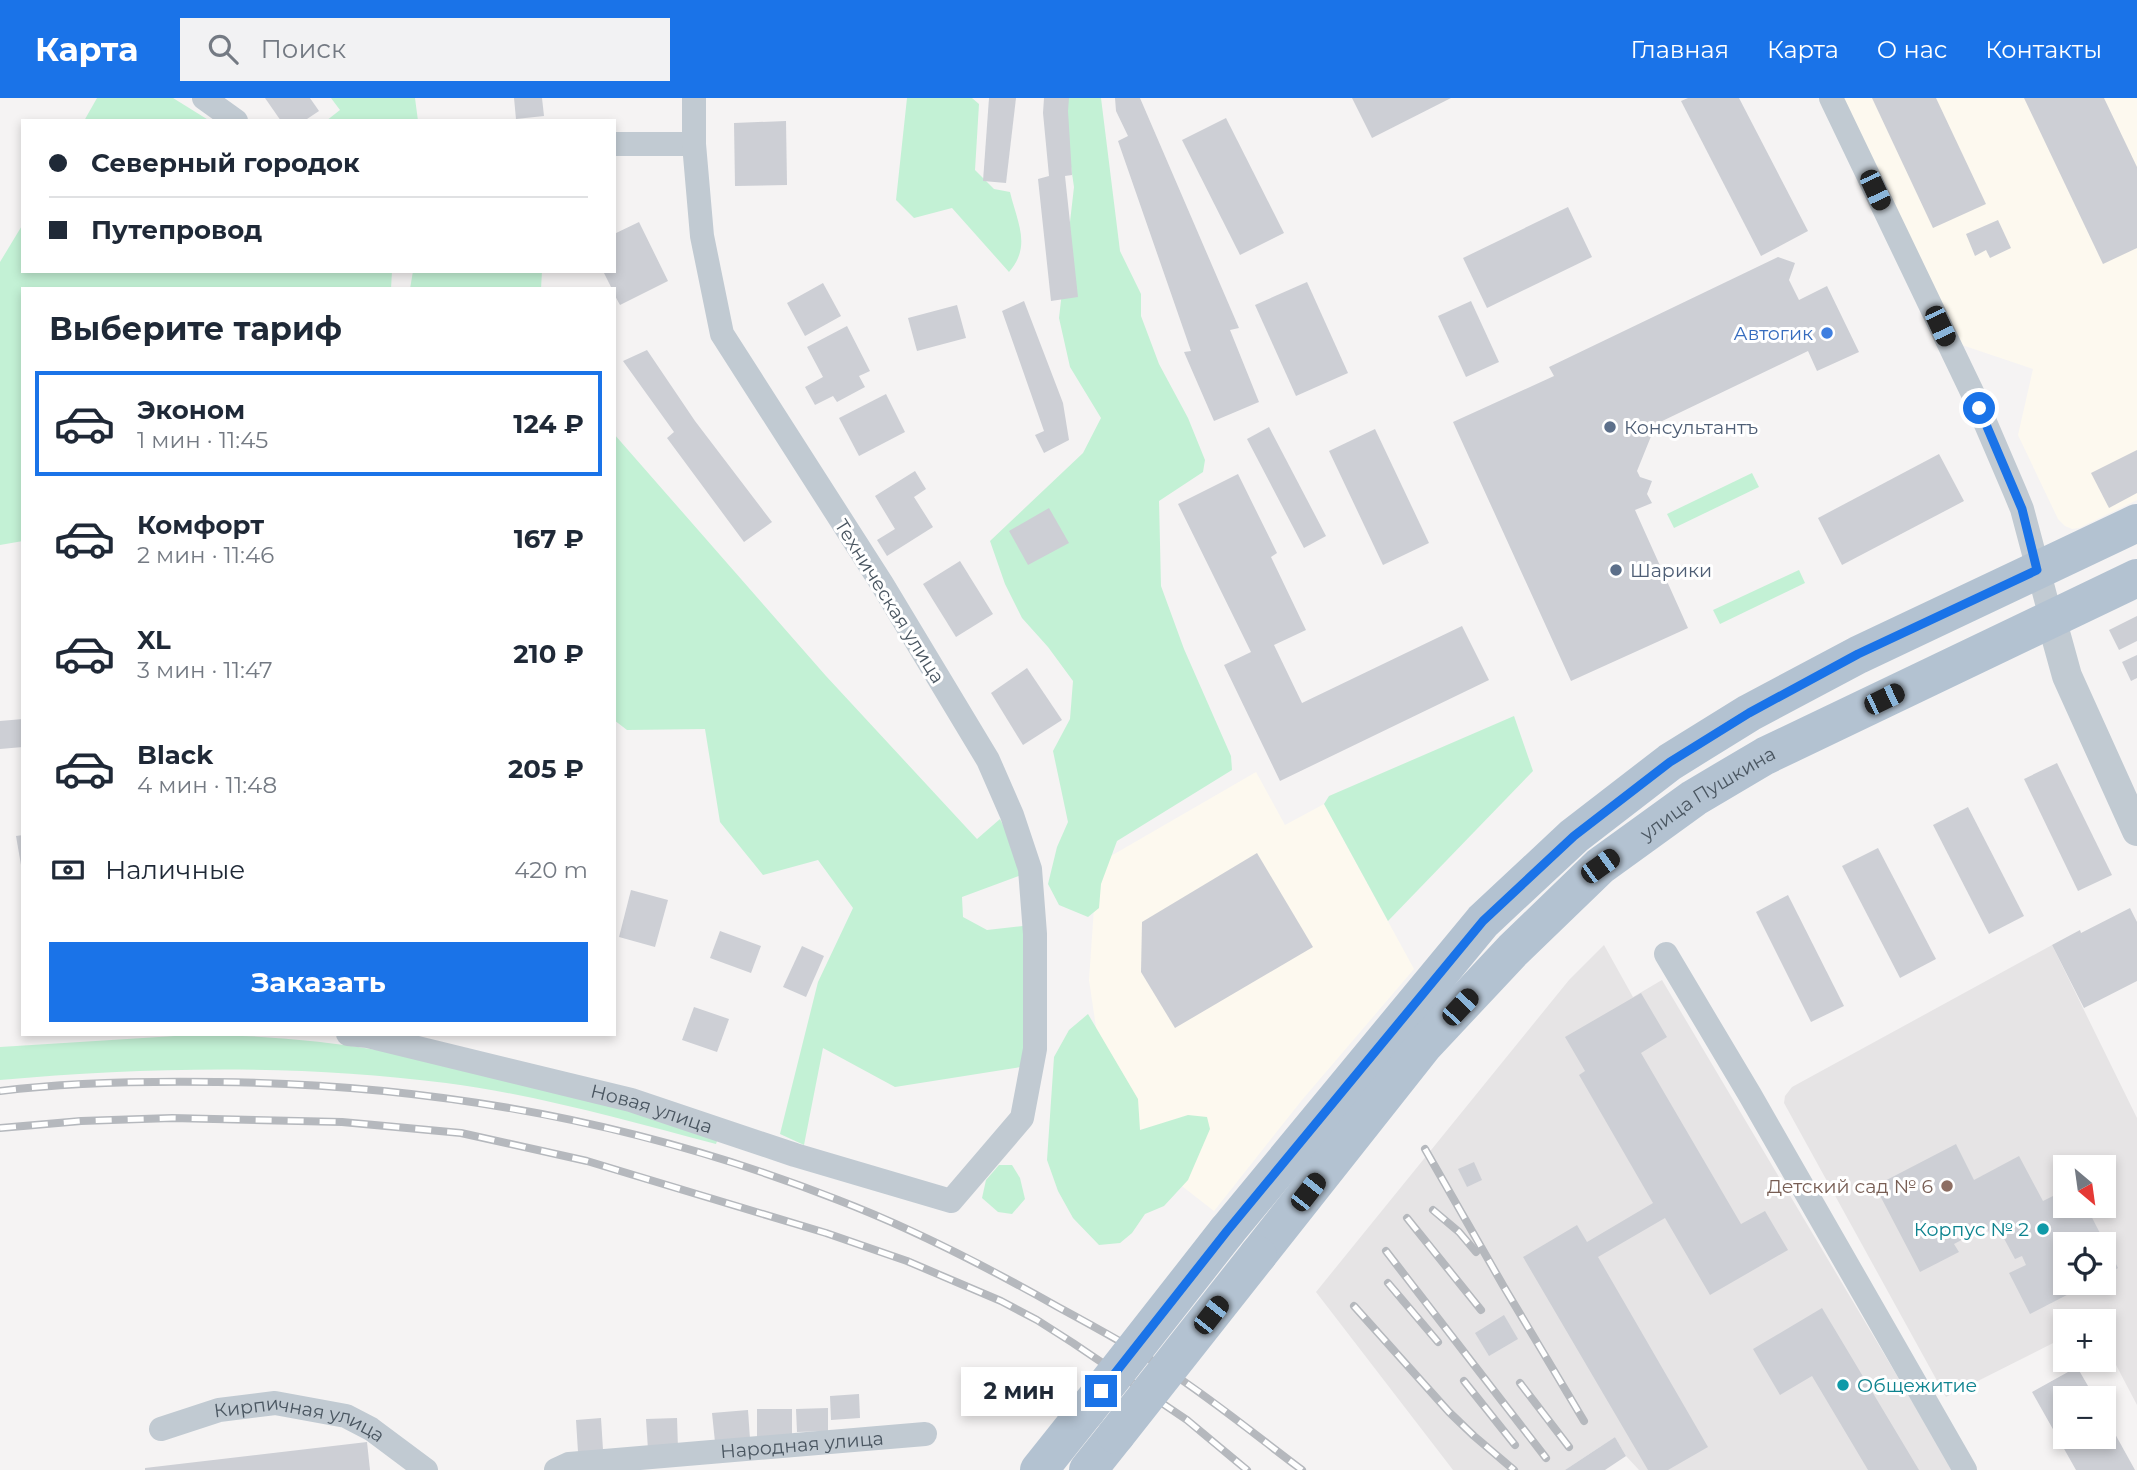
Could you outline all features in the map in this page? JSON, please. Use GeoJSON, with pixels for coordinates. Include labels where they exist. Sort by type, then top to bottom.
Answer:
{"type":"FeatureCollection","features":[{"type":"Feature","properties":{"kind":"main road"},"geometry":{"type":"LineString","coordinates":[[1039,1470],[1227,1231],[1483,921],[1574,836],[1670,762],[1749,713],[1858,654],[2137,523]]}},
{"type":"Feature","properties":{"kind":"main road","name":"улица Пушкина"},"geometry":{"type":"LineString","coordinates":[[1088,1470],[1424,1045],[1513,950],[1600,866],[1694,798],[1765,756],[2137,578]]}},
{"type":"Feature","properties":{"kind":"street"},"geometry":{"type":"LineString","coordinates":[[204,98],[233,119]]}},
{"type":"Feature","properties":{"kind":"street","name":"Техническая улица"},"geometry":{"type":"LineString","coordinates":[[694,98],[694,144],[702,236],[722,334],[882,584],[988,760],[1012,815],[1030,869],[1035,934],[1035,1049],[1021,1118],[951,1200]]}},
{"type":"Feature","properties":{"kind":"street"},"geometry":{"type":"LineString","coordinates":[[1831,98],[1973,394],[2022,509],[2067,676],[2137,831]]}},
{"type":"Feature","properties":{"kind":"street"},"geometry":{"type":"LineString","coordinates":[[616,144],[694,144]]}},
{"type":"Feature","properties":{"kind":"street"},"geometry":{"type":"LineString","coordinates":[[1666,954],[1965,1470]]}},
{"type":"Feature","properties":{"kind":"street","name":"Новая улица"},"geometry":{"type":"LineString","coordinates":[[368,1036],[435,1043],[631,1100],[795,1155],[951,1200]]}},
{"type":"Feature","properties":{"kind":"street","name":"Кирпичная улица"},"geometry":{"type":"LineString","coordinates":[[161,1429],[219,1410],[275,1403],[346,1416],[371,1429],[426,1470]]}},
{"type":"Feature","properties":{"kind":"street","name":"Народная улица"},"geometry":{"type":"LineString","coordinates":[[556,1470],[569,1464],[925,1434]]}},
{"type":"Feature","properties":{"kind":"shaded area"},"geometry":{"type":"Polygon","coordinates":[[[1843,98],[2137,98],[2137,500],[2079,528],[2065,526],[2058,519],[2018,435],[2033,369],[1959,344],[1843,98]]]}},
{"type":"Feature","properties":{"kind":"shaded area"},"geometry":{"type":"Polygon","coordinates":[[[1256,772],[1285,825],[1324,804],[1414,969],[1302,1100],[1214,1211],[1124,1141],[1102,1068],[1089,980],[1097,864],[1256,772]]]}},
{"type":"Feature","properties":{"kind":"shaded area"},"geometry":{"type":"Polygon","coordinates":[[[1604,945],[1633,997],[1662,980],[1953,1470],[1639,1470],[1626,1456],[1615,1437],[1565,1470],[1453,1470],[1316,1292],[1569,980],[1604,945]]]}},
{"type":"Feature","properties":{"kind":"shaded area","name":"Детский сад № 6"},"geometry":{"type":"Polygon","coordinates":[[[2052,945],[2137,1118],[2137,1405],[2116,1365],[2116,1309],[2053,1309],[2053,1343],[1946,1397],[1784,1103],[1785,1096],[1792,1087],[2052,945]]]}},
{"type":"Feature","properties":{"kind":"green space"},"geometry":{"type":"Polygon","coordinates":[[[97,98],[173,98],[207,119],[85,119],[97,98]]]}},
{"type":"Feature","properties":{"kind":"green space"},"geometry":{"type":"Polygon","coordinates":[[[331,98],[415,98],[418,119],[329,119],[340,110],[331,98]]]}},
{"type":"Feature","properties":{"kind":"green space"},"geometry":{"type":"Polygon","coordinates":[[[907,98],[972,98],[979,104],[975,170],[994,189],[1010,192],[1021,234],[1020,253],[1009,272],[952,208],[914,218],[896,200],[907,98]]]}},
{"type":"Feature","properties":{"kind":"green space"},"geometry":{"type":"Polygon","coordinates":[[[1061,98],[1101,98],[1120,251],[1141,294],[1141,316],[1159,364],[1188,418],[1205,460],[1203,472],[1159,501],[1161,586],[1184,649],[1231,756],[1232,770],[1117,841],[1101,884],[1099,908],[1088,917],[1059,905],[1048,884],[1057,847],[1068,822],[1053,751],[1070,719],[1073,681],[1022,618],[1005,584],[990,541],[1083,453],[1101,418],[1070,367],[1059,318],[1074,187],[1061,98]]]}},
{"type":"Feature","properties":{"kind":"green space"},"geometry":{"type":"Polygon","coordinates":[[[21,227],[21,273],[392,273],[391,287],[21,287],[21,541],[0,545],[0,262],[21,227]]]}},
{"type":"Feature","properties":{"kind":"green space"},"geometry":{"type":"Polygon","coordinates":[[[413,273],[542,273],[541,287],[410,287],[413,273]]]}},
{"type":"Feature","properties":{"kind":"green space"},"geometry":{"type":"Polygon","coordinates":[[[616,436],[826,676],[977,839],[1000,819],[1027,873],[962,897],[963,917],[987,930],[1023,926],[1027,1066],[895,1087],[823,1048],[804,1145],[780,1134],[818,982],[853,908],[818,860],[763,875],[720,822],[705,729],[627,730],[616,722],[616,436]]]}},
{"type":"Feature","properties":{"kind":"green space"},"geometry":{"type":"Polygon","coordinates":[[[1752,473],[1759,487],[1674,528],[1667,514],[1752,473]]]}},
{"type":"Feature","properties":{"kind":"green space"},"geometry":{"type":"Polygon","coordinates":[[[1799,570],[1805,583],[1720,624],[1713,610],[1799,570]]]}},
{"type":"Feature","properties":{"kind":"green space"},"geometry":{"type":"Polygon","coordinates":[[[1514,716],[1533,771],[1388,921],[1324,804],[1329,796],[1514,716]]]}},
{"type":"Feature","properties":{"kind":"green space"},"geometry":{"type":"Polygon","coordinates":[[[1088,1014],[1138,1099],[1140,1130],[1188,1115],[1207,1117],[1210,1129],[1188,1180],[1164,1206],[1145,1214],[1132,1233],[1120,1243],[1099,1245],[1073,1218],[1058,1191],[1047,1160],[1054,1057],[1069,1030],[1088,1014]]]}},
{"type":"Feature","properties":{"kind":"green space"},"geometry":{"type":"Polygon","coordinates":[[[175,1036],[271,1037],[351,1046],[430,1059],[508,1077],[718,1138],[716,1144],[514,1094],[390,1077],[279,1070],[167,1070],[0,1080],[0,1047],[175,1036]]]}},
{"type":"Feature","properties":{"kind":"green space"},"geometry":{"type":"Polygon","coordinates":[[[999,1165],[1012,1165],[1020,1178],[1025,1199],[1012,1214],[998,1212],[982,1198],[986,1180],[999,1165]]]}},
{"type":"Feature","properties":{"kind":"building"},"geometry":{"type":"Polygon","coordinates":[[[265,98],[310,98],[319,111],[307,119],[280,119],[265,98]]]}},
{"type":"Feature","properties":{"kind":"building"},"geometry":{"type":"Polygon","coordinates":[[[514,98],[542,98],[544,116],[516,119],[514,98]]]}},
{"type":"Feature","properties":{"kind":"building"},"geometry":{"type":"Polygon","coordinates":[[[989,98],[1016,98],[1006,183],[983,181],[989,98]]]}},
{"type":"Feature","properties":{"kind":"building"},"geometry":{"type":"Polygon","coordinates":[[[1044,98],[1069,98],[1072,175],[1065,176],[1078,297],[1051,301],[1038,179],[1049,176],[1044,98]]]}},
{"type":"Feature","properties":{"kind":"building"},"geometry":{"type":"Polygon","coordinates":[[[1115,98],[1140,98],[1239,328],[1230,330],[1259,402],[1214,421],[1184,352],[1191,351],[1118,141],[1128,136],[1116,111],[1115,98]]]}},
{"type":"Feature","properties":{"kind":"building"},"geometry":{"type":"Polygon","coordinates":[[[1352,98],[1451,98],[1372,138],[1352,98]]]}},
{"type":"Feature","properties":{"kind":"building"},"geometry":{"type":"Polygon","coordinates":[[[1688,98],[1739,98],[1808,231],[1761,256],[1681,101],[1688,98]]]}},
{"type":"Feature","properties":{"kind":"building"},"geometry":{"type":"Polygon","coordinates":[[[1872,98],[1936,98],[1986,204],[1933,228],[1872,98]]]}},
{"type":"Feature","properties":{"kind":"building"},"geometry":{"type":"Polygon","coordinates":[[[2024,98],[2104,98],[2137,167],[2137,248],[2103,264],[2024,98]]]}},
{"type":"Feature","properties":{"kind":"building"},"geometry":{"type":"Polygon","coordinates":[[[1226,118],[1284,233],[1240,255],[1182,140],[1226,118]]]}},
{"type":"Feature","properties":{"kind":"building"},"geometry":{"type":"Polygon","coordinates":[[[786,121],[787,185],[735,186],[734,123],[786,121]]]}},
{"type":"Feature","properties":{"kind":"building"},"geometry":{"type":"Polygon","coordinates":[[[1568,207],[1592,257],[1487,308],[1463,258],[1568,207]]]}},
{"type":"Feature","properties":{"kind":"building"},"geometry":{"type":"Polygon","coordinates":[[[1998,220],[2011,248],[1990,258],[1986,250],[1975,256],[1966,234],[1998,220]]]}},
{"type":"Feature","properties":{"kind":"building"},"geometry":{"type":"Polygon","coordinates":[[[639,222],[668,281],[620,305],[616,298],[616,287],[611,287],[604,273],[616,273],[616,233],[639,222]]]}},
{"type":"Feature","properties":{"kind":"building","name":"Шарики"},"geometry":{"type":"Polygon","coordinates":[[[1778,257],[1795,263],[1789,280],[1799,300],[1827,286],[1859,352],[1817,371],[1808,351],[1656,424],[1637,471],[1640,477],[1652,481],[1647,494],[1652,503],[1635,510],[1688,628],[1571,681],[1453,422],[1554,376],[1549,367],[1778,257]]]}},
{"type":"Feature","properties":{"kind":"building"},"geometry":{"type":"Polygon","coordinates":[[[1307,282],[1348,373],[1296,396],[1255,305],[1307,282]]]}},
{"type":"Feature","properties":{"kind":"building"},"geometry":{"type":"Polygon","coordinates":[[[823,283],[841,316],[805,336],[787,303],[823,283]]]}},
{"type":"Feature","properties":{"kind":"building"},"geometry":{"type":"Polygon","coordinates":[[[1024,301],[1063,403],[1069,440],[1044,453],[1035,435],[1044,431],[1002,311],[1024,301]]]}},
{"type":"Feature","properties":{"kind":"building"},"geometry":{"type":"Polygon","coordinates":[[[1471,301],[1499,362],[1466,377],[1438,316],[1471,301]]]}},
{"type":"Feature","properties":{"kind":"building"},"geometry":{"type":"Polygon","coordinates":[[[957,305],[966,338],[917,351],[908,318],[957,305]]]}},
{"type":"Feature","properties":{"kind":"building"},"geometry":{"type":"Polygon","coordinates":[[[847,326],[870,371],[859,376],[865,387],[837,402],[833,396],[815,405],[805,387],[823,377],[807,347],[847,326]]]}},
{"type":"Feature","properties":{"kind":"building"},"geometry":{"type":"Polygon","coordinates":[[[647,350],[695,421],[772,522],[744,542],[667,438],[674,432],[623,361],[647,350]]]}},
{"type":"Feature","properties":{"kind":"building"},"geometry":{"type":"Polygon","coordinates":[[[886,394],[905,432],[859,456],[839,418],[886,394]]]}},
{"type":"Feature","properties":{"kind":"building"},"geometry":{"type":"Polygon","coordinates":[[[1269,427],[1326,536],[1304,548],[1247,439],[1269,427]]]}},
{"type":"Feature","properties":{"kind":"building"},"geometry":{"type":"Polygon","coordinates":[[[1375,429],[1429,543],[1383,565],[1329,451],[1375,429]]]}},
{"type":"Feature","properties":{"kind":"building"},"geometry":{"type":"Polygon","coordinates":[[[2137,450],[2137,493],[2109,508],[2091,473],[2137,450]]]}},
{"type":"Feature","properties":{"kind":"building"},"geometry":{"type":"Polygon","coordinates":[[[1939,454],[1964,501],[1842,565],[1818,518],[1939,454]]]}},
{"type":"Feature","properties":{"kind":"building"},"geometry":{"type":"Polygon","coordinates":[[[915,471],[926,489],[914,497],[933,527],[887,556],[877,540],[895,529],[875,496],[915,471]]]}},
{"type":"Feature","properties":{"kind":"building"},"geometry":{"type":"Polygon","coordinates":[[[1238,474],[1277,553],[1271,557],[1306,630],[1274,645],[1302,703],[1462,626],[1489,680],[1280,781],[1224,665],[1251,652],[1178,504],[1238,474]]]}},
{"type":"Feature","properties":{"kind":"building"},"geometry":{"type":"Polygon","coordinates":[[[1049,508],[1069,543],[1028,565],[1009,531],[1049,508]]]}},
{"type":"Feature","properties":{"kind":"building"},"geometry":{"type":"Polygon","coordinates":[[[960,561],[993,614],[956,637],[923,584],[960,561]]]}},
{"type":"Feature","properties":{"kind":"building"},"geometry":{"type":"Polygon","coordinates":[[[2137,616],[2137,641],[2119,650],[2109,630],[2137,616]]]}},
{"type":"Feature","properties":{"kind":"building"},"geometry":{"type":"Polygon","coordinates":[[[2137,655],[2137,678],[2131,681],[2122,662],[2137,655]]]}},
{"type":"Feature","properties":{"kind":"building"},"geometry":{"type":"Polygon","coordinates":[[[1027,668],[1062,720],[1023,745],[991,693],[1027,668]]]}},
{"type":"Feature","properties":{"kind":"building"},"geometry":{"type":"Polygon","coordinates":[[[21,719],[21,747],[0,749],[0,721],[21,719]]]}},
{"type":"Feature","properties":{"kind":"building"},"geometry":{"type":"Polygon","coordinates":[[[2057,763],[2112,875],[2078,891],[2024,779],[2057,763]]]}},
{"type":"Feature","properties":{"kind":"building"},"geometry":{"type":"Polygon","coordinates":[[[1968,807],[2024,916],[1989,934],[1933,825],[1968,807]]]}},
{"type":"Feature","properties":{"kind":"building"},"geometry":{"type":"Polygon","coordinates":[[[21,835],[21,865],[16,836],[21,835]]]}},
{"type":"Feature","properties":{"kind":"building"},"geometry":{"type":"Polygon","coordinates":[[[1878,848],[1936,959],[1900,978],[1842,866],[1878,848]]]}},
{"type":"Feature","properties":{"kind":"building"},"geometry":{"type":"Polygon","coordinates":[[[1257,853],[1313,947],[1175,1028],[1141,972],[1142,922],[1257,853]]]}},
{"type":"Feature","properties":{"kind":"building"},"geometry":{"type":"Polygon","coordinates":[[[631,890],[668,900],[655,947],[619,937],[631,890]]]}},
{"type":"Feature","properties":{"kind":"building"},"geometry":{"type":"Polygon","coordinates":[[[1788,895],[1844,1006],[1811,1022],[1756,912],[1788,895]]]}},
{"type":"Feature","properties":{"kind":"building"},"geometry":{"type":"Polygon","coordinates":[[[2130,908],[2137,922],[2137,981],[2084,1008],[2052,945],[2130,908]]]}},
{"type":"Feature","properties":{"kind":"building"},"geometry":{"type":"Polygon","coordinates":[[[720,931],[761,946],[751,973],[710,958],[720,931]]]}},
{"type":"Feature","properties":{"kind":"building"},"geometry":{"type":"Polygon","coordinates":[[[802,946],[824,956],[806,997],[783,987],[802,946]]]}},
{"type":"Feature","properties":{"kind":"building"},"geometry":{"type":"Polygon","coordinates":[[[1641,993],[1667,1037],[1641,1053],[1741,1224],[1765,1211],[1788,1250],[1710,1295],[1665,1218],[1598,1257],[1708,1447],[1668,1470],[1648,1470],[1523,1257],[1577,1225],[1587,1242],[1653,1203],[1579,1075],[1585,1071],[1565,1037],[1641,993]]]}},
{"type":"Feature","properties":{"kind":"building"},"geometry":{"type":"Polygon","coordinates":[[[694,1007],[729,1019],[717,1052],[682,1040],[694,1007]]]}},
{"type":"Feature","properties":{"kind":"building","name":"Корпус № 2"},"geometry":{"type":"Polygon","coordinates":[[[1956,1144],[1974,1180],[2019,1156],[2043,1201],[2053,1196],[2053,1218],[2092,1218],[2099,1232],[2053,1232],[2053,1295],[2067,1295],[2030,1314],[2009,1273],[2026,1265],[2022,1256],[2015,1259],[2000,1231],[1991,1236],[1986,1227],[1954,1244],[1959,1252],[1920,1272],[1875,1186],[1956,1144]]]}},
{"type":"Feature","properties":{"kind":"building"},"geometry":{"type":"Polygon","coordinates":[[[1474,1162],[1482,1180],[1467,1187],[1458,1169],[1474,1162]]]}},
{"type":"Feature","properties":{"kind":"building","name":"Общежитие"},"geometry":{"type":"Polygon","coordinates":[[[1822,1308],[1919,1470],[1868,1470],[1812,1376],[1780,1395],[1753,1349],[1822,1308]]]}},
{"type":"Feature","properties":{"kind":"building"},"geometry":{"type":"Polygon","coordinates":[[[1504,1315],[1518,1339],[1489,1356],[1475,1333],[1504,1315]]]}},
{"type":"Feature","properties":{"kind":"building"},"geometry":{"type":"Polygon","coordinates":[[[2068,1372],[2080,1372],[2088,1386],[2053,1386],[2053,1429],[2032,1392],[2068,1372]]]}},
{"type":"Feature","properties":{"kind":"building"},"geometry":{"type":"Polygon","coordinates":[[[859,1394],[860,1418],[831,1420],[830,1396],[859,1394]]]}},
{"type":"Feature","properties":{"kind":"building"},"geometry":{"type":"Polygon","coordinates":[[[828,1408],[828,1431],[797,1432],[796,1409],[828,1408]]]}},
{"type":"Feature","properties":{"kind":"building"},"geometry":{"type":"Polygon","coordinates":[[[757,1409],[792,1409],[792,1438],[757,1438],[757,1409]]]}},
{"type":"Feature","properties":{"kind":"building"},"geometry":{"type":"Polygon","coordinates":[[[748,1410],[750,1439],[715,1442],[712,1413],[748,1410]]]}},
{"type":"Feature","properties":{"kind":"building"},"geometry":{"type":"Polygon","coordinates":[[[601,1418],[603,1450],[578,1452],[576,1420],[601,1418]]]}},
{"type":"Feature","properties":{"kind":"building"},"geometry":{"type":"Polygon","coordinates":[[[677,1418],[678,1449],[648,1450],[646,1419],[677,1418]]]}},
{"type":"Feature","properties":{"kind":"building"},"geometry":{"type":"Polygon","coordinates":[[[2116,1436],[2135,1470],[2076,1470],[2064,1449],[2116,1449],[2116,1436]]]}},
{"type":"Feature","properties":{"kind":"building"},"geometry":{"type":"Polygon","coordinates":[[[1615,1437],[1626,1456],[1605,1470],[1565,1470],[1615,1437]]]}},
{"type":"Feature","properties":{"kind":"building"},"geometry":{"type":"Polygon","coordinates":[[[367,1442],[370,1470],[145,1470],[145,1468],[367,1442]]]}},
{"type":"Feature","properties":{"kind":"railway"},"geometry":{"type":"LineString","coordinates":[[0,1091],[81,1084],[163,1082],[296,1084],[376,1090],[533,1112],[687,1149],[838,1200],[894,1223],[977,1263],[1154,1362],[1302,1470]]}},
{"type":"Feature","properties":{"kind":"railway"},"geometry":{"type":"LineString","coordinates":[[0,1128],[81,1121],[172,1118],[342,1122],[461,1133],[587,1161],[826,1233],[907,1261],[1001,1301],[1073,1343],[1187,1420],[1247,1470]]}},
{"type":"Feature","properties":{"kind":"railway"},"geometry":{"type":"LineString","coordinates":[[1425,1149],[1584,1421]]}},
{"type":"Feature","properties":{"kind":"railway"},"geometry":{"type":"LineString","coordinates":[[1433,1210],[1459,1232],[1476,1252]]}},
{"type":"Feature","properties":{"kind":"railway"},"geometry":{"type":"LineString","coordinates":[[1407,1218],[1481,1310]]}},
{"type":"Feature","properties":{"kind":"railway"},"geometry":{"type":"LineString","coordinates":[[1386,1251],[1546,1458]]}},
{"type":"Feature","properties":{"kind":"railway"},"geometry":{"type":"LineString","coordinates":[[1388,1283],[1438,1342]]}},
{"type":"Feature","properties":{"kind":"railway"},"geometry":{"type":"LineString","coordinates":[[1354,1306],[1449,1412],[1514,1470]]}},
{"type":"Feature","properties":{"kind":"railway"},"geometry":{"type":"LineString","coordinates":[[1464,1381],[1515,1445]]}},
{"type":"Feature","properties":{"kind":"railway"},"geometry":{"type":"LineString","coordinates":[[1520,1383],[1569,1447]]}},
{"type":"Feature","properties":{"kind":"place","name":"Автогик"},"geometry":{"type":"Point","coordinates":[1827,333]}},
{"type":"Feature","properties":{"kind":"place","name":"Консультантъ"},"geometry":{"type":"Point","coordinates":[1610,427]}},
{"type":"Feature","properties":{"kind":"place","name":"Шарики"},"geometry":{"type":"Point","coordinates":[1616,570]}},
{"type":"Feature","properties":{"kind":"place","name":"Детский сад № 6"},"geometry":{"type":"Point","coordinates":[1947,1186]}},
{"type":"Feature","properties":{"kind":"place","name":"Корпус № 2"},"geometry":{"type":"Point","coordinates":[2043,1229]}},
{"type":"Feature","properties":{"kind":"place","name":"Общежитие"},"geometry":{"type":"Point","coordinates":[1843,1385]}},
{"type":"Feature","properties":{"kind":"route"},"geometry":{"type":"LineString","coordinates":[[1101,1391],[1227,1231],[1483,921],[1574,836],[1670,762],[1749,713],[1858,654],[2037,570],[2022,509],[1979,408]]}}]}
